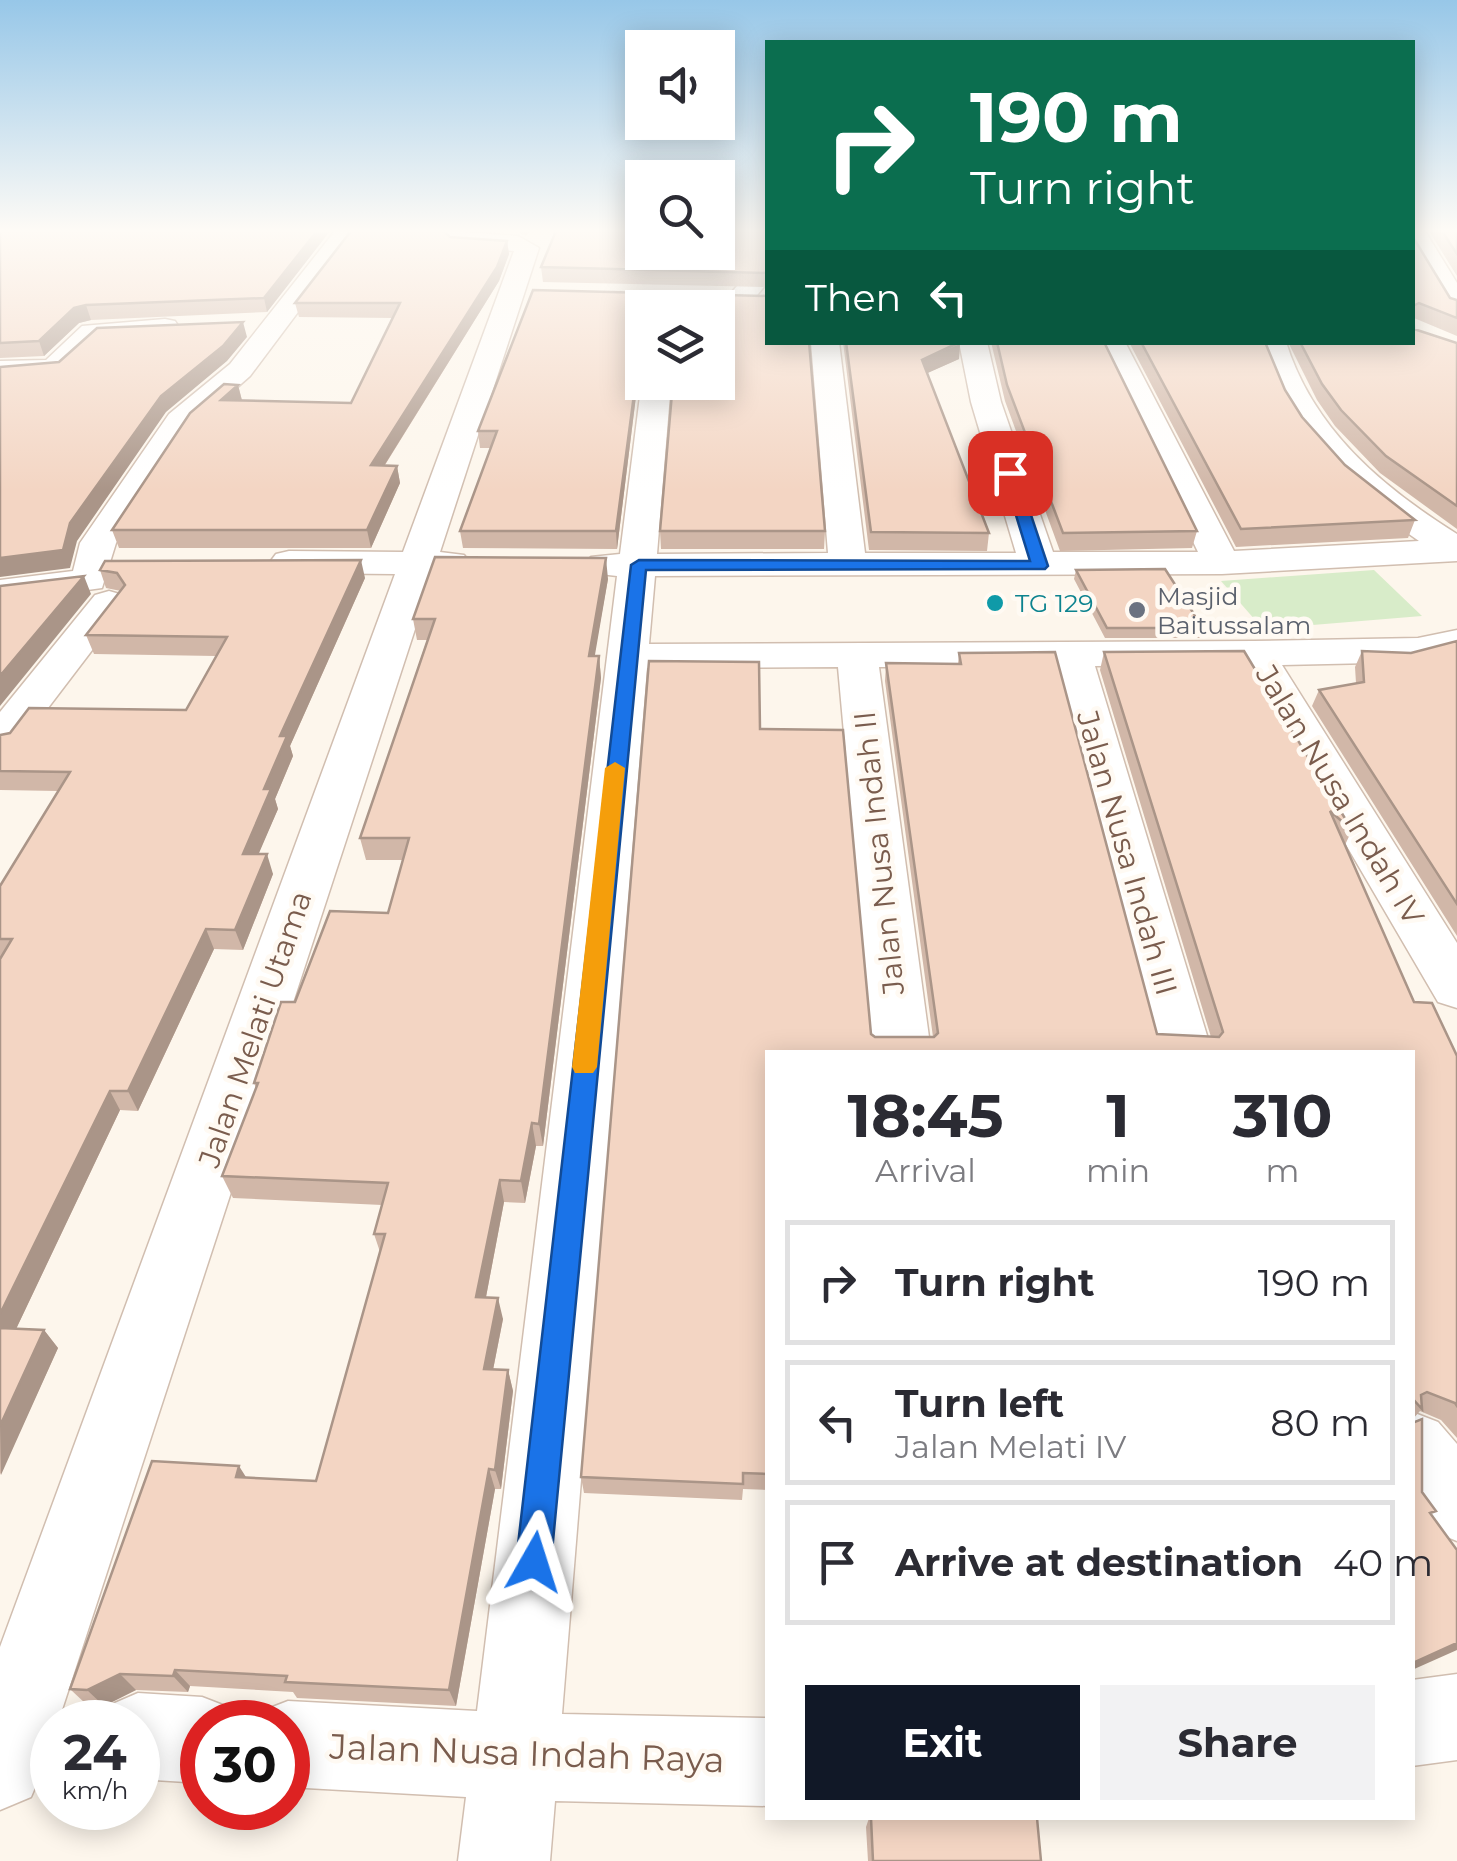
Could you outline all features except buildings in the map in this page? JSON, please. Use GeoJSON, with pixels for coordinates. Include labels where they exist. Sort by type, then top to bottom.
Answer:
{"type":"FeatureCollection","features":[{"type":"Feature","properties":{"kind":"street"},"geometry":{"type":"LineString","coordinates":[[0,742],[108,578],[98,543],[180,421],[240,370],[281,318]]}},
{"type":"Feature","properties":{"kind":"street","name":"Jalan Melati Utama"},"geometry":{"type":"LineString","coordinates":[[16,1740],[416,562],[511,318]]}},
{"type":"Feature","properties":{"kind":"street"},"geometry":{"type":"LineString","coordinates":[[240,325],[276,324]]}},
{"type":"Feature","properties":{"kind":"street"},"geometry":{"type":"LineString","coordinates":[[0,370],[54,368],[92,332],[185,327]]}},
{"type":"Feature","properties":{"kind":"street"},"geometry":{"type":"LineString","coordinates":[[825,345],[848,567]]}},
{"type":"Feature","properties":{"kind":"street"},"geometry":{"type":"LineString","coordinates":[[974,345],[986,402],[1040,566]]}},
{"type":"Feature","properties":{"kind":"street"},"geometry":{"type":"LineString","coordinates":[[1112,345],[1222,563]]}},
{"type":"Feature","properties":{"kind":"street"},"geometry":{"type":"LineString","coordinates":[[1273,345],[1294,398],[1313,430],[1358,473],[1440,540],[1457,549]]}},
{"type":"Feature","properties":{"kind":"street"},"geometry":{"type":"LineString","coordinates":[[504,1861],[654,400]]}},
{"type":"Feature","properties":{"kind":"street"},"geometry":{"type":"LineString","coordinates":[[563,564],[848,567],[1222,563],[1457,549]]}},
{"type":"Feature","properties":{"kind":"street"},"geometry":{"type":"LineString","coordinates":[[257,562],[488,563]]}},
{"type":"Feature","properties":{"kind":"street"},"geometry":{"type":"LineString","coordinates":[[0,592],[108,578]]}},
{"type":"Feature","properties":{"kind":"street"},"geometry":{"type":"LineString","coordinates":[[626,656],[1418,650],[1457,642]]}},
{"type":"Feature","properties":{"kind":"street","name":"Jalan Nusa Indah IV"},"geometry":{"type":"LineString","coordinates":[[1254,652],[1440,926],[1457,988]]}},
{"type":"Feature","properties":{"kind":"street","name":"Jalan Nusa Indah II"},"geometry":{"type":"LineString","coordinates":[[857,654],[902,1050]]}},
{"type":"Feature","properties":{"kind":"street","name":"Jalan Nusa Indah III"},"geometry":{"type":"LineString","coordinates":[[1071,654],[1182,1050]]}},
{"type":"Feature","properties":{"kind":"street"},"geometry":{"type":"LineString","coordinates":[[1415,1452],[1457,1503]]}},
{"type":"Feature","properties":{"kind":"street"},"geometry":{"type":"LineString","coordinates":[[1415,1724],[1457,1717]]}},
{"type":"Feature","properties":{"kind":"street","name":"Jalan Nusa Indah Raya"},"geometry":{"type":"LineString","coordinates":[[310,1745],[512,1756],[765,1762]]}},
{"type":"Feature","properties":{"kind":"green space"},"geometry":{"type":"Polygon","coordinates":[[[1374,570],[1422,616],[1263,629],[1221,581],[1374,570]]]}},
{"type":"Feature","properties":{"kind":"slow traffic"},"geometry":{"type":"LineString","coordinates":[[584,1067],[615,768]]}},
{"type":"Feature","properties":{"kind":"place","name":"TG 129"},"geometry":{"type":"Point","coordinates":[995,603]}},
{"type":"Feature","properties":{"kind":"place","name":"Masjid Baitussalam"},"geometry":{"type":"Point","coordinates":[1137,610]}},
{"type":"Feature","properties":{"kind":"route"},"geometry":{"type":"LineString","coordinates":[[534,1562],[626,656],[639,565],[1040,566],[1010,473]]}}]}
